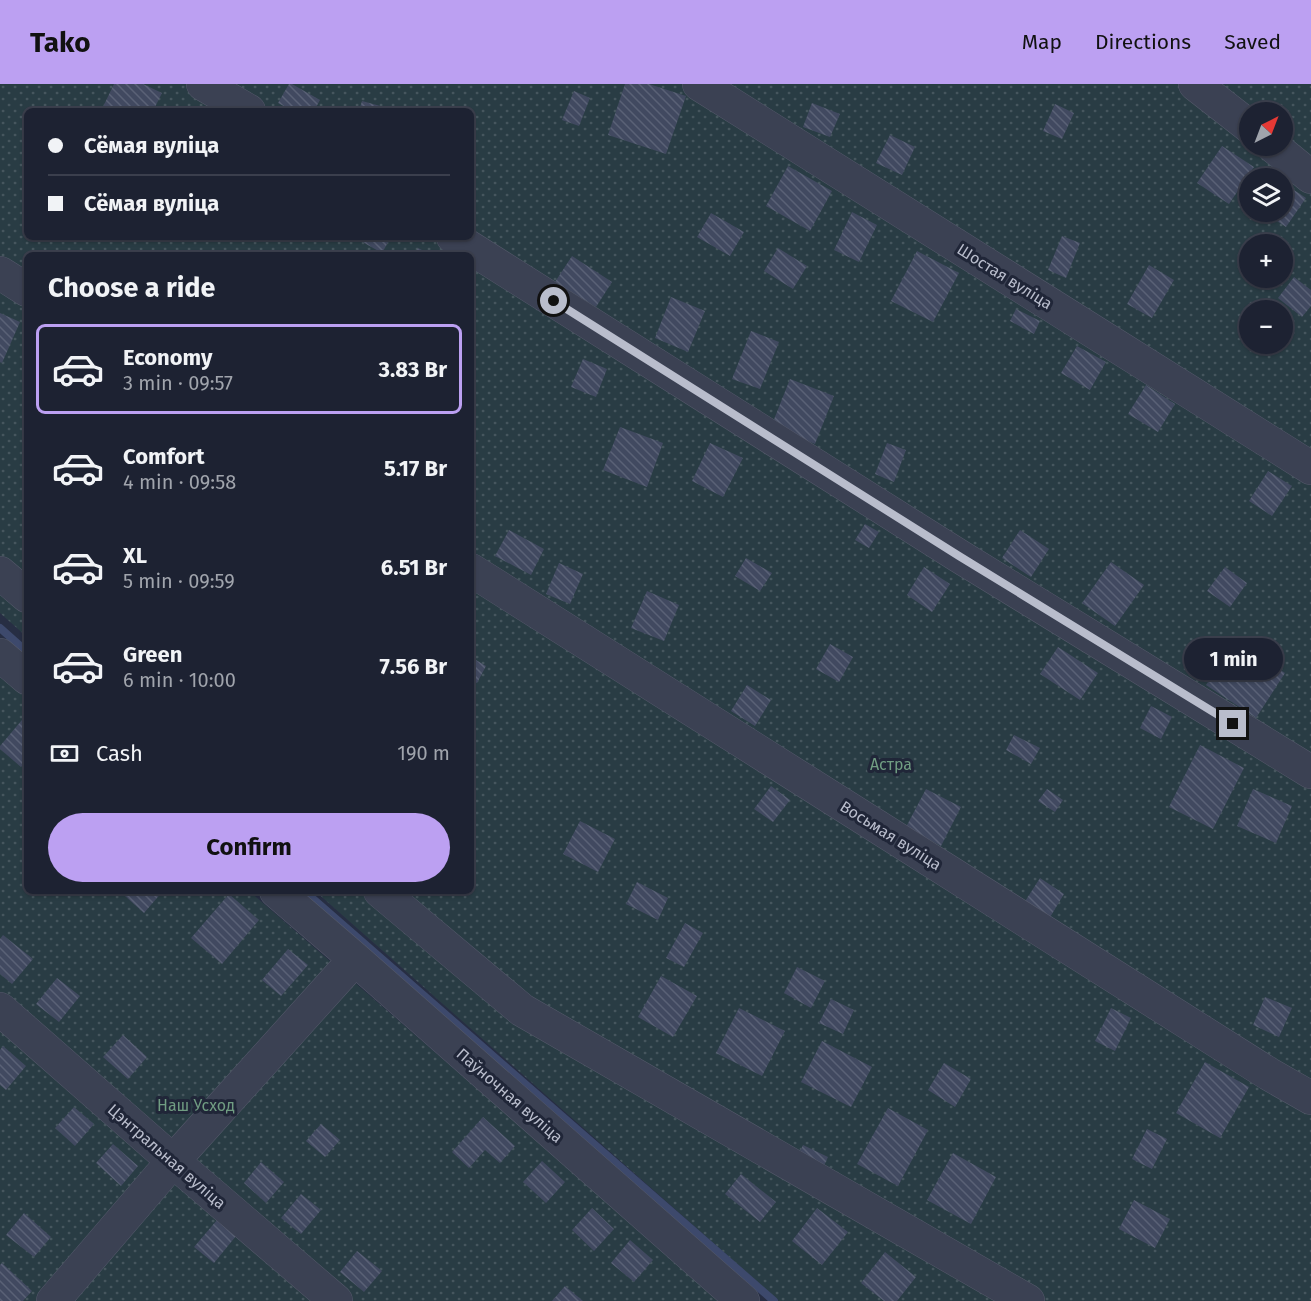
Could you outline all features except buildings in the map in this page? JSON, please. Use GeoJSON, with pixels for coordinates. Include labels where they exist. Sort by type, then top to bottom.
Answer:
{"type":"FeatureCollection","features":[{"type":"Feature","properties":{"kind":"lane"},"geometry":{"type":"LineString","coordinates":[[203,84],[244,108]]}},
{"type":"Feature","properties":{"kind":"lane","name":"Шостая вуліца"},"geometry":{"type":"LineString","coordinates":[[699,84],[1311,468]]}},
{"type":"Feature","properties":{"kind":"lane"},"geometry":{"type":"LineString","coordinates":[[1195,84],[1239,118]]}},
{"type":"Feature","properties":{"kind":"lane"},"geometry":{"type":"LineString","coordinates":[[1285,156],[1311,177]]}},
{"type":"Feature","properties":{"kind":"lane"},"geometry":{"type":"LineString","coordinates":[[458,240],[959,556],[1311,772]]}},
{"type":"Feature","properties":{"kind":"lane"},"geometry":{"type":"LineString","coordinates":[[0,273],[24,288]]}},
{"type":"Feature","properties":{"kind":"lane","name":"Восьмая вуліца"},"geometry":{"type":"LineString","coordinates":[[474,572],[1311,1098]]}},
{"type":"Feature","properties":{"kind":"lane"},"geometry":{"type":"LineString","coordinates":[[0,573],[24,593]]}},
{"type":"Feature","properties":{"kind":"lane"},"geometry":{"type":"LineString","coordinates":[[0,655],[24,675]]}},
{"type":"Feature","properties":{"kind":"lane","name":"Паўночная вуліца"},"geometry":{"type":"LineString","coordinates":[[280,894],[743,1301]]}},
{"type":"Feature","properties":{"kind":"lane"},"geometry":{"type":"LineString","coordinates":[[384,894],[522,1010],[1028,1301]]}},
{"type":"Feature","properties":{"kind":"lane"},"geometry":{"type":"LineString","coordinates":[[53,1301],[173,1161],[355,958]]}},
{"type":"Feature","properties":{"kind":"lane","name":"Цэнтральная вуліца"},"geometry":{"type":"LineString","coordinates":[[0,1009],[336,1301]]}},
{"type":"Feature","properties":{"kind":"green space","name":"Астра"},"geometry":{"type":"Polygon","coordinates":[[[0,84],[1311,84],[1311,1301],[779,1301],[318,894],[474,894],[474,252],[24,252],[24,634],[0,613],[0,84]]]}},
{"type":"Feature","properties":{"kind":"green space","name":"Наш Усход"},"geometry":{"type":"Polygon","coordinates":[[[0,676],[24,696],[24,894],[252,894],[722,1301],[0,1301],[0,676]]]}},
{"type":"Feature","properties":{"kind":"waterway"},"geometry":{"type":"LineString","coordinates":[[0,628],[24,649]]}},
{"type":"Feature","properties":{"kind":"waterway"},"geometry":{"type":"LineString","coordinates":[[307,894],[774,1301]]}},
{"type":"Feature","properties":{"kind":"route"},"geometry":{"type":"LineString","coordinates":[[554,301],[959,556],[1233,724]]}}]}
